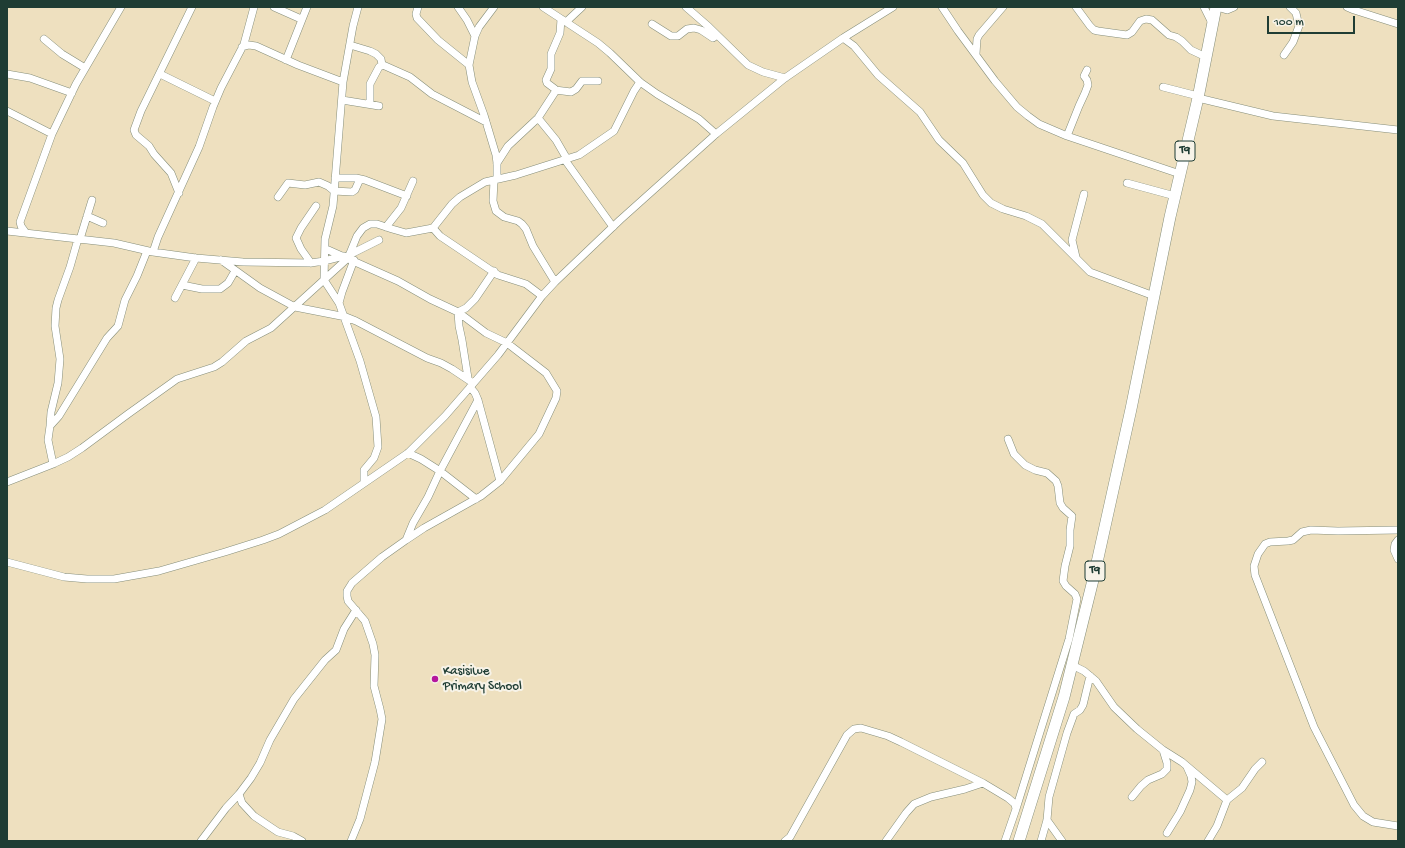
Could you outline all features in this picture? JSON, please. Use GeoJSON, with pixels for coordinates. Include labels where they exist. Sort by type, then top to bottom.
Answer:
{"type":"FeatureCollection","features":[{"type":"Feature","properties":{"kind":"highway","name":"T9"},"geometry":{"type":"LineString","coordinates":[[1019,841],[1064,697],[1110,507],[1216,7]]}},
{"type":"Feature","properties":{"kind":"street"},"geometry":{"type":"LineString","coordinates":[[26,232],[21,226],[20,222],[52,134],[85,68],[121,7]]}},
{"type":"Feature","properties":{"kind":"street"},"geometry":{"type":"LineString","coordinates":[[178,193],[171,173],[154,154],[148,144],[136,135],[134,130],[141,111],[192,7]]}},
{"type":"Feature","properties":{"kind":"street"},"geometry":{"type":"LineString","coordinates":[[50,426],[59,416],[107,338],[118,326],[125,300],[158,237],[199,147],[215,101],[242,47],[254,7]]}},
{"type":"Feature","properties":{"kind":"street"},"geometry":{"type":"LineString","coordinates":[[274,7],[301,19]]}},
{"type":"Feature","properties":{"kind":"street"},"geometry":{"type":"LineString","coordinates":[[286,60],[307,7]]}},
{"type":"Feature","properties":{"kind":"street"},"geometry":{"type":"LineString","coordinates":[[358,7],[343,82],[333,206],[325,239],[326,248],[324,280],[346,317],[376,417],[378,447],[374,458],[364,470],[364,482]]}},
{"type":"Feature","properties":{"kind":"street"},"geometry":{"type":"LineString","coordinates":[[418,7],[416,16],[420,21],[438,40],[470,65]]}},
{"type":"Feature","properties":{"kind":"street"},"geometry":{"type":"LineString","coordinates":[[458,7],[475,36]]}},
{"type":"Feature","properties":{"kind":"street"},"geometry":{"type":"LineString","coordinates":[[494,7],[475,36],[470,65],[472,82],[486,122],[497,163],[493,201],[496,210],[504,217],[518,221],[526,229],[533,246],[555,282]]}},
{"type":"Feature","properties":{"kind":"street"},"geometry":{"type":"LineString","coordinates":[[543,7],[579,30],[610,53],[640,82],[699,119],[716,134]]}},
{"type":"Feature","properties":{"kind":"street"},"geometry":{"type":"LineString","coordinates":[[582,7],[564,21],[551,54],[551,69],[546,80],[547,83],[556,90],[571,92],[576,89],[582,81],[598,81]]}},
{"type":"Feature","properties":{"kind":"street"},"geometry":{"type":"LineString","coordinates":[[686,7],[748,65],[763,72],[785,78]]}},
{"type":"Feature","properties":{"kind":"street"},"geometry":{"type":"LineString","coordinates":[[7,562],[64,577],[114,579],[159,571],[225,552],[279,534],[325,510],[408,453],[445,416],[471,383],[507,343],[542,296],[555,282],[613,227],[716,134],[785,78],[843,38],[893,7]]}},
{"type":"Feature","properties":{"kind":"street"},"geometry":{"type":"LineString","coordinates":[[942,7],[958,31],[1017,107],[1039,124],[1067,136],[1180,174]]}},
{"type":"Feature","properties":{"kind":"street"},"geometry":{"type":"LineString","coordinates":[[976,54],[977,39],[979,35],[1003,7]]}},
{"type":"Feature","properties":{"kind":"street"},"geometry":{"type":"LineString","coordinates":[[1076,7],[1090,26],[1094,30],[1098,31],[1127,35],[1130,34],[1140,21],[1146,19],[1152,20],[1169,35],[1176,37],[1191,50],[1206,57]]}},
{"type":"Feature","properties":{"kind":"street"},"geometry":{"type":"LineString","coordinates":[[1204,7],[1213,25]]}},
{"type":"Feature","properties":{"kind":"street"},"geometry":{"type":"LineString","coordinates":[[1216,7],[1227,10],[1234,7]]}},
{"type":"Feature","properties":{"kind":"street"},"geometry":{"type":"LineString","coordinates":[[1284,55],[1293,42],[1299,26],[1296,13],[1290,7]]}},
{"type":"Feature","properties":{"kind":"street"},"geometry":{"type":"LineString","coordinates":[[1348,7],[1398,24]]}},
{"type":"Feature","properties":{"kind":"street"},"geometry":{"type":"LineString","coordinates":[[652,24],[674,36],[678,36],[687,29],[694,28],[701,30],[713,38],[717,35]]}},
{"type":"Feature","properties":{"kind":"street"},"geometry":{"type":"LineString","coordinates":[[843,38],[854,46],[878,75],[920,112],[939,140],[966,167],[983,195],[998,207],[1026,216],[1042,224],[1090,272],[1154,296]]}},
{"type":"Feature","properties":{"kind":"street"},"geometry":{"type":"LineString","coordinates":[[44,39],[62,54],[85,68]]}},
{"type":"Feature","properties":{"kind":"street"},"geometry":{"type":"LineString","coordinates":[[242,47],[249,45],[256,46],[286,60],[343,82]]}},
{"type":"Feature","properties":{"kind":"street"},"geometry":{"type":"LineString","coordinates":[[350,45],[376,54],[381,59],[382,65]]}},
{"type":"Feature","properties":{"kind":"street"},"geometry":{"type":"LineString","coordinates":[[370,104],[370,84],[379,67],[382,65]]}},
{"type":"Feature","properties":{"kind":"street"},"geometry":{"type":"LineString","coordinates":[[382,65],[410,77],[432,94],[486,122]]}},
{"type":"Feature","properties":{"kind":"street"},"geometry":{"type":"LineString","coordinates":[[1067,136],[1086,93],[1088,85],[1084,74],[1087,70]]}},
{"type":"Feature","properties":{"kind":"street"},"geometry":{"type":"LineString","coordinates":[[7,74],[30,78],[72,93]]}},
{"type":"Feature","properties":{"kind":"street"},"geometry":{"type":"LineString","coordinates":[[160,74],[215,101]]}},
{"type":"Feature","properties":{"kind":"street"},"geometry":{"type":"LineString","coordinates":[[339,303],[344,286],[349,257],[357,236],[363,228],[374,223],[406,233],[433,228],[446,211],[460,197],[485,182],[516,175],[579,155],[612,133],[640,82]]}},
{"type":"Feature","properties":{"kind":"street"},"geometry":{"type":"LineString","coordinates":[[1162,87],[1273,116],[1398,130]]}},
{"type":"Feature","properties":{"kind":"street"},"geometry":{"type":"LineString","coordinates":[[497,163],[514,140],[538,118],[556,90]]}},
{"type":"Feature","properties":{"kind":"street"},"geometry":{"type":"LineString","coordinates":[[342,100],[379,106]]}},
{"type":"Feature","properties":{"kind":"street"},"geometry":{"type":"LineString","coordinates":[[7,112],[52,134]]}},
{"type":"Feature","properties":{"kind":"street"},"geometry":{"type":"LineString","coordinates":[[538,118],[556,140],[566,159],[613,227]]}},
{"type":"Feature","properties":{"kind":"street"},"geometry":{"type":"LineString","coordinates":[[335,178],[360,179],[369,181],[407,196]]}},
{"type":"Feature","properties":{"kind":"street"},"geometry":{"type":"LineString","coordinates":[[278,196],[287,184],[291,182],[305,185],[319,182],[328,186],[334,191],[354,191],[360,179]]}},
{"type":"Feature","properties":{"kind":"street"},"geometry":{"type":"LineString","coordinates":[[386,227],[401,208],[413,181]]}},
{"type":"Feature","properties":{"kind":"street"},"geometry":{"type":"LineString","coordinates":[[1127,184],[1175,196]]}},
{"type":"Feature","properties":{"kind":"street"},"geometry":{"type":"LineString","coordinates":[[1076,259],[1072,240],[1084,194]]}},
{"type":"Feature","properties":{"kind":"street"},"geometry":{"type":"LineString","coordinates":[[53,464],[48,440],[51,412],[58,383],[60,359],[55,326],[56,308],[92,200]]}},
{"type":"Feature","properties":{"kind":"street"},"geometry":{"type":"LineString","coordinates":[[311,263],[301,249],[296,238],[316,206]]}},
{"type":"Feature","properties":{"kind":"street"},"geometry":{"type":"LineString","coordinates":[[87,216],[103,223]]}},
{"type":"Feature","properties":{"kind":"street"},"geometry":{"type":"LineString","coordinates":[[433,228],[440,236],[504,278],[526,284],[542,296]]}},
{"type":"Feature","properties":{"kind":"street"},"geometry":{"type":"LineString","coordinates":[[7,231],[114,243],[150,252],[243,262],[311,263],[349,257]]}},
{"type":"Feature","properties":{"kind":"street"},"geometry":{"type":"LineString","coordinates":[[7,482],[53,464],[82,448],[177,379],[214,367],[222,362],[246,340],[271,328],[349,257],[379,240]]}},
{"type":"Feature","properties":{"kind":"street"},"geometry":{"type":"LineString","coordinates":[[326,248],[349,257],[458,312],[486,333],[507,343],[546,373],[557,391],[556,398],[539,434],[500,481],[482,496],[424,528],[406,540],[382,557],[349,587],[347,596],[348,601],[365,622],[373,644],[375,654],[374,686],[382,719],[375,762],[360,819],[351,841]]}},
{"type":"Feature","properties":{"kind":"street"},"geometry":{"type":"LineString","coordinates":[[175,298],[196,258]]}},
{"type":"Feature","properties":{"kind":"street"},"geometry":{"type":"LineString","coordinates":[[221,260],[260,288],[295,307],[346,317],[427,358],[441,363],[471,383]]}},
{"type":"Feature","properties":{"kind":"street"},"geometry":{"type":"LineString","coordinates":[[182,285],[202,289],[220,289],[228,283],[235,271]]}},
{"type":"Feature","properties":{"kind":"street"},"geometry":{"type":"LineString","coordinates":[[458,312],[466,308],[475,299],[494,271]]}},
{"type":"Feature","properties":{"kind":"street"},"geometry":{"type":"LineString","coordinates":[[458,312],[459,326],[471,383],[478,400],[500,481]]}},
{"type":"Feature","properties":{"kind":"street"},"geometry":{"type":"LineString","coordinates":[[406,540],[440,471],[478,400]]}},
{"type":"Feature","properties":{"kind":"street"},"geometry":{"type":"LineString","coordinates":[[1006,841],[1069,639],[1076,599],[1075,594],[1066,586],[1064,581],[1065,566],[1070,546],[1072,517],[1060,503],[1056,481],[1047,473],[1035,470],[1025,465],[1014,454],[1008,439]]}},
{"type":"Feature","properties":{"kind":"street"},"geometry":{"type":"LineString","coordinates":[[408,453],[440,471],[476,499]]}},
{"type":"Feature","properties":{"kind":"street"},"geometry":{"type":"LineString","coordinates":[[1398,530],[1311,530],[1302,532],[1293,540],[1264,544],[1258,554],[1254,566],[1255,575],[1314,727],[1354,805],[1363,816],[1373,822],[1398,826]]}},
{"type":"Feature","properties":{"kind":"street"},"geometry":{"type":"LineString","coordinates":[[1398,540],[1395,544],[1394,550],[1398,559]]}},
{"type":"Feature","properties":{"kind":"street"},"geometry":{"type":"LineString","coordinates":[[201,841],[226,808],[239,794],[260,763],[270,740],[294,699],[325,660],[336,650],[344,629],[356,610]]}},
{"type":"Feature","properties":{"kind":"street"},"geometry":{"type":"LineString","coordinates":[[1072,665],[1084,671],[1096,681],[1121,714],[1163,750],[1186,765],[1226,800]]}},
{"type":"Feature","properties":{"kind":"street"},"geometry":{"type":"LineString","coordinates":[[1041,841],[1047,820],[1049,798],[1067,733],[1074,714],[1080,710],[1083,705],[1090,676]]}},
{"type":"Feature","properties":{"kind":"street"},"geometry":{"type":"LineString","coordinates":[[785,841],[790,837],[847,735],[854,728],[866,729],[888,736],[983,783],[1008,798],[1015,804],[1016,809]]}},
{"type":"Feature","properties":{"kind":"street"},"geometry":{"type":"LineString","coordinates":[[1132,797],[1148,780],[1162,774],[1167,769],[1167,763],[1163,750]]}},
{"type":"Feature","properties":{"kind":"street"},"geometry":{"type":"LineString","coordinates":[[1208,841],[1217,826],[1226,800],[1242,788],[1255,769],[1262,762]]}},
{"type":"Feature","properties":{"kind":"street"},"geometry":{"type":"LineString","coordinates":[[1167,833],[1180,812],[1190,790],[1192,782],[1186,765]]}},
{"type":"Feature","properties":{"kind":"street"},"geometry":{"type":"LineString","coordinates":[[886,841],[914,804],[931,797],[983,783]]}},
{"type":"Feature","properties":{"kind":"street"},"geometry":{"type":"LineString","coordinates":[[239,794],[242,803],[254,816],[278,832],[293,836],[302,841]]}},
{"type":"Feature","properties":{"kind":"street"},"geometry":{"type":"LineString","coordinates":[[1047,820],[1062,841]]}},
{"type":"Feature","properties":{"kind":"place","name":"Kasisiwe Primary School"},"geometry":{"type":"Point","coordinates":[435,679]}}]}
